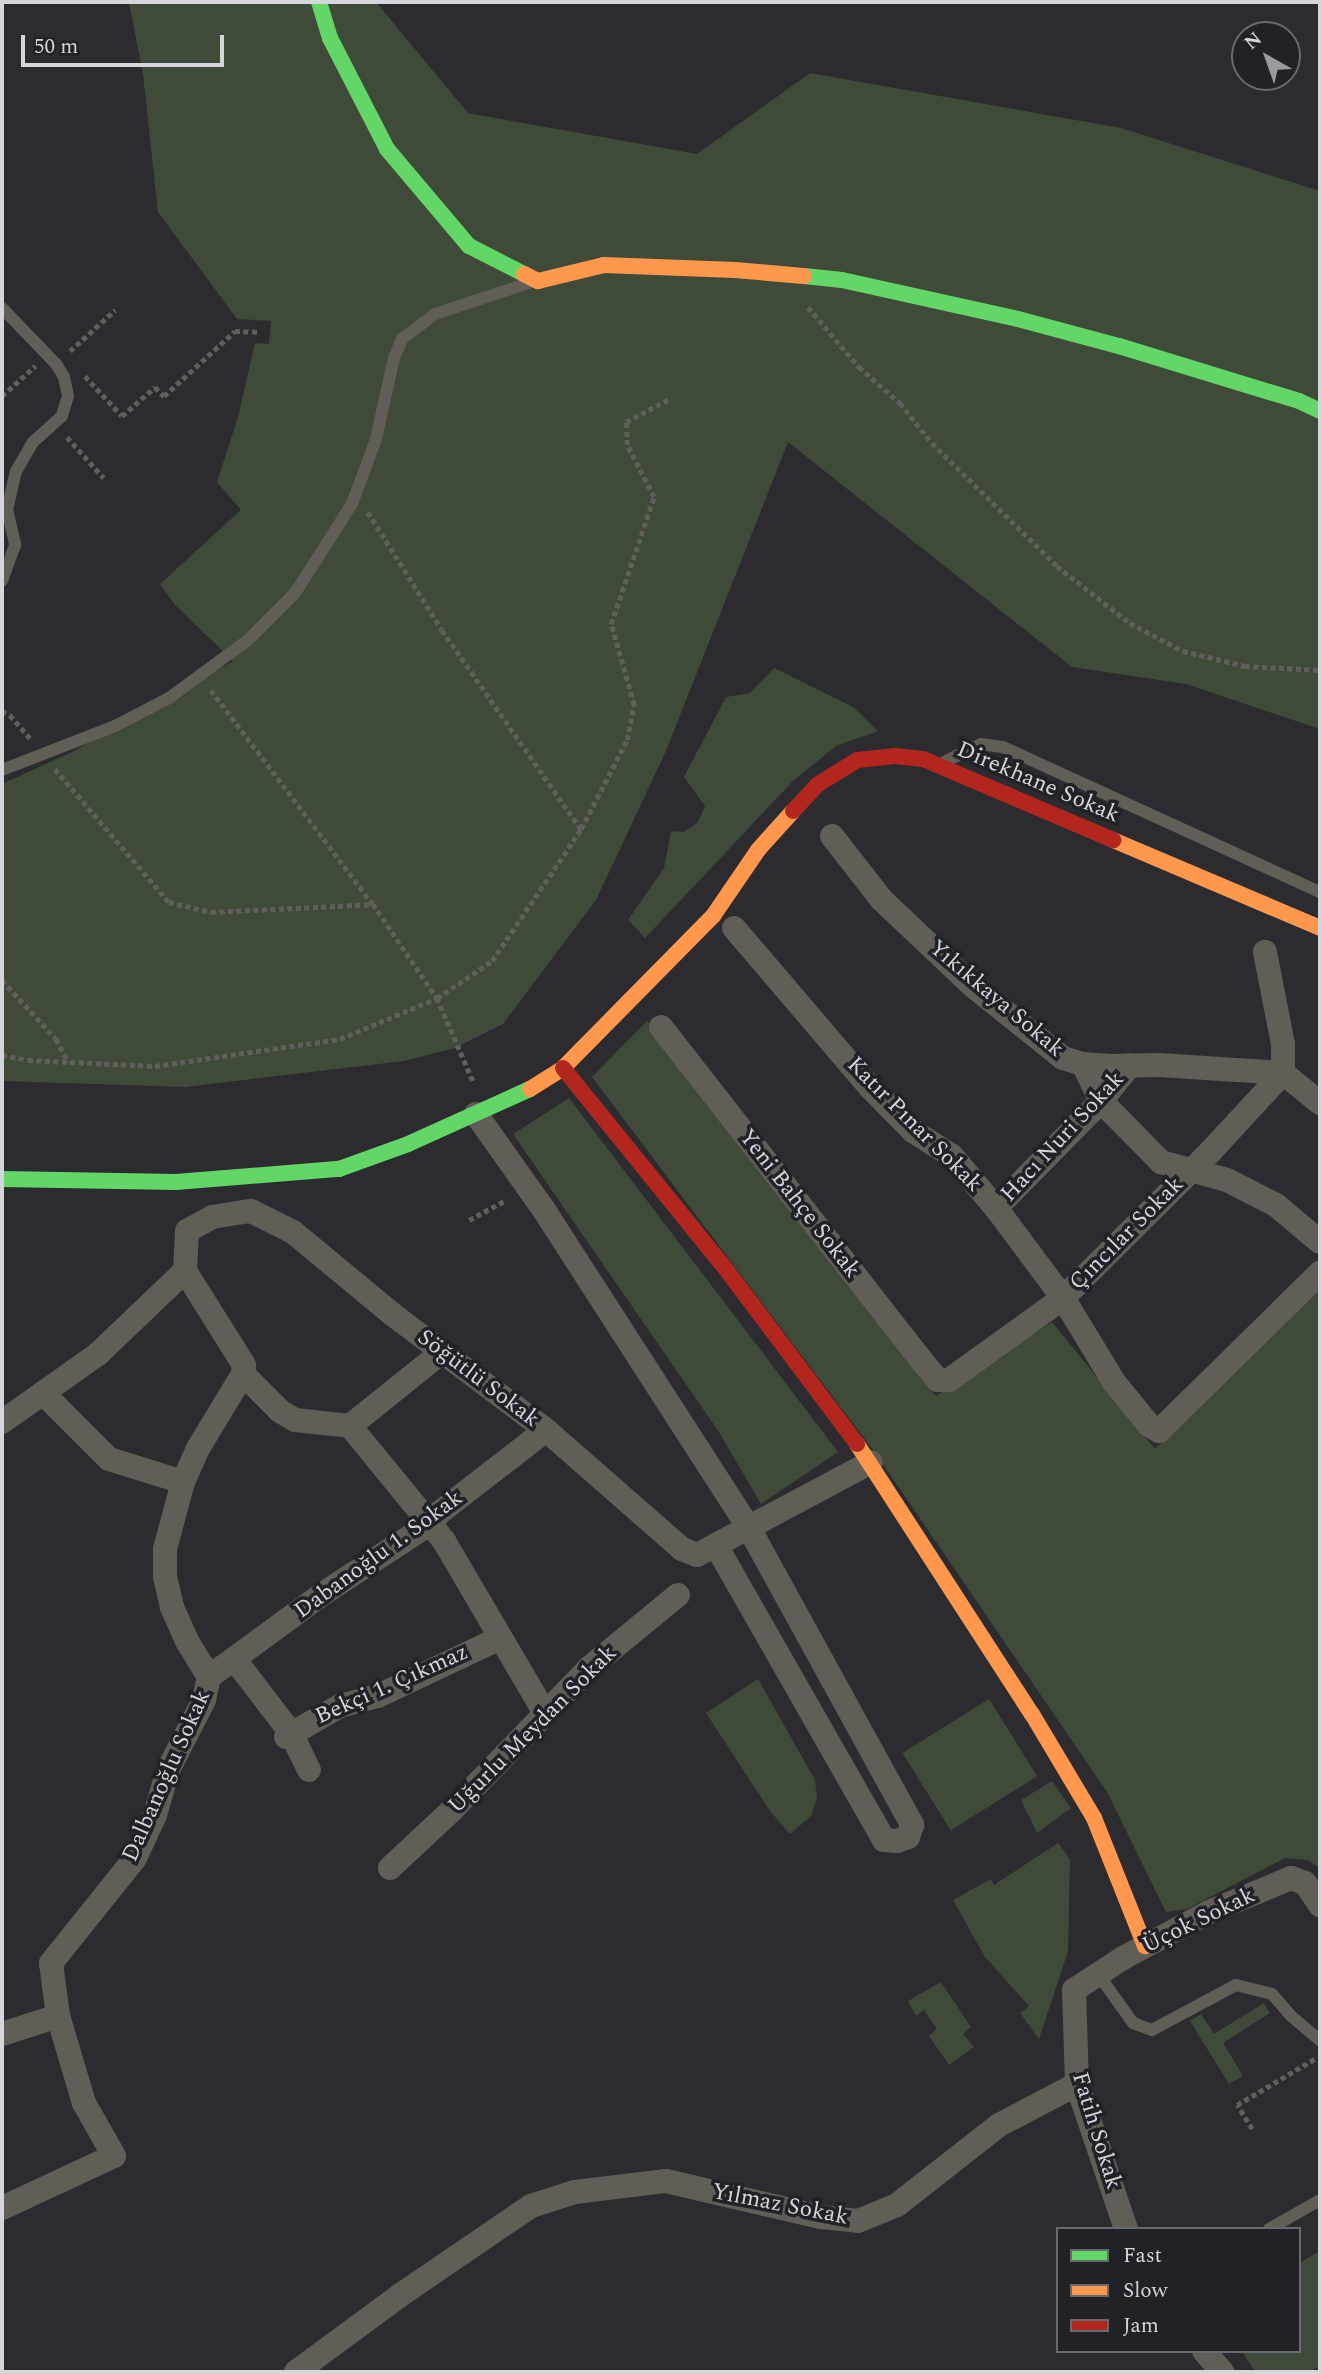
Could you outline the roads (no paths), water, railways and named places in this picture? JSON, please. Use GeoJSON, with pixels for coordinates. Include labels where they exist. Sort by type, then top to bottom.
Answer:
{"type":"FeatureCollection","features":[{"type":"Feature","properties":{"kind":"street"},"geometry":{"type":"LineString","coordinates":[[319,2],[330,38],[387,149],[469,246],[538,281],[604,265],[842,280],[1018,319],[1119,346],[1299,401],[1320,411]]}},
{"type":"Feature","properties":{"kind":"street","name":"Direkhane Sokak"},"geometry":{"type":"LineString","coordinates":[[2,1179],[176,1182],[340,1169],[522,1094],[563,1068],[713,916],[758,850],[817,785],[857,760],[895,756],[923,759],[1320,928]]}},
{"type":"Feature","properties":{"kind":"street","name":"Yıkıkkaya Sokak"},"geometry":{"type":"LineString","coordinates":[[832,836],[882,900],[973,986],[1063,1058],[1083,1064],[1283,1073]]}},
{"type":"Feature","properties":{"kind":"street","name":"Katır Pınar Sokak"},"geometry":{"type":"LineString","coordinates":[[734,928],[870,1087],[913,1131],[952,1156],[996,1208],[1063,1298],[1114,1382],[1149,1425],[1159,1431],[1320,1273]]}},
{"type":"Feature","properties":{"kind":"street"},"geometry":{"type":"LineString","coordinates":[[1265,952],[1283,1044],[1283,1073],[1320,1103]]}},
{"type":"Feature","properties":{"kind":"street","name":"Yeni Bahçe Sokak"},"geometry":{"type":"LineString","coordinates":[[661,1027],[938,1380]]}},
{"type":"Feature","properties":{"kind":"street"},"geometry":{"type":"LineString","coordinates":[[1083,1064],[1101,1101],[1161,1161],[1227,1180],[1276,1205],[1320,1242]]}},
{"type":"Feature","properties":{"kind":"street","name":"Hacı Nuri Sokak"},"geometry":{"type":"LineString","coordinates":[[996,1208],[1101,1101],[1130,1065]]}},
{"type":"Feature","properties":{"kind":"street"},"geometry":{"type":"LineString","coordinates":[[563,1068],[722,1264],[871,1462],[1032,1714],[1094,1818],[1145,1947]]}},
{"type":"Feature","properties":{"kind":"street","name":"Çıncılar Sokak"},"geometry":{"type":"LineString","coordinates":[[938,1380],[949,1380],[966,1369],[1063,1298],[1192,1170],[1283,1073]]}},
{"type":"Feature","properties":{"kind":"street"},"geometry":{"type":"LineString","coordinates":[[476,1114],[528,1187],[749,1528],[912,1825],[908,1837],[897,1841],[884,1840],[707,1550],[749,1528],[871,1462]]}},
{"type":"Feature","properties":{"kind":"street","name":"Söğütlü Sokak"},"geometry":{"type":"LineString","coordinates":[[185,1271],[187,1231],[212,1217],[251,1211],[293,1232],[442,1352],[546,1430],[682,1549],[707,1550]]}},
{"type":"Feature","properties":{"kind":"street"},"geometry":{"type":"LineString","coordinates":[[2,1422],[98,1354],[185,1271],[234,1346],[244,1365],[243,1374],[280,1411],[295,1420],[350,1426],[431,1523],[545,1713]]}},
{"type":"Feature","properties":{"kind":"street"},"geometry":{"type":"LineString","coordinates":[[350,1426],[442,1352]]}},
{"type":"Feature","properties":{"kind":"street","name":"Dalbanoğlu Sokak"},"geometry":{"type":"LineString","coordinates":[[58,2016],[51,1963],[135,1858],[155,1815],[168,1770],[204,1700],[209,1677],[187,1641],[172,1607],[165,1577],[165,1549],[183,1482],[197,1450],[243,1374]]}},
{"type":"Feature","properties":{"kind":"street"},"geometry":{"type":"LineString","coordinates":[[43,1393],[109,1458],[183,1482]]}},
{"type":"Feature","properties":{"kind":"street","name":"Dabanoğlu 1. Sokak"},"geometry":{"type":"LineString","coordinates":[[209,1677],[321,1595],[431,1523],[439,1513],[546,1430]]}},
{"type":"Feature","properties":{"kind":"street","name":"Uğurlu Meydan Sokak"},"geometry":{"type":"LineString","coordinates":[[390,1868],[452,1811],[589,1668],[678,1595]]}},
{"type":"Feature","properties":{"kind":"street","name":"Bekçi 1. Çıkmaz"},"geometry":{"type":"LineString","coordinates":[[289,1735],[340,1706],[378,1696],[500,1637]]}},
{"type":"Feature","properties":{"kind":"street"},"geometry":{"type":"LineString","coordinates":[[235,1660],[289,1735],[309,1770]]}},
{"type":"Feature","properties":{"kind":"street","name":"Üçok Sokak"},"geometry":{"type":"LineString","coordinates":[[1074,1990],[1209,1912],[1291,1878],[1305,1883],[1320,1905]]}},
{"type":"Feature","properties":{"kind":"street","name":"Fatih Sokak"},"geometry":{"type":"LineString","coordinates":[[1074,1990],[1077,2084],[1125,2227]]}},
{"type":"Feature","properties":{"kind":"street"},"geometry":{"type":"LineString","coordinates":[[2,2034],[58,2016],[84,2103],[114,2156],[2,2208]]}},
{"type":"Feature","properties":{"kind":"street","name":"Yılmaz Sokak"},"geometry":{"type":"LineString","coordinates":[[296,2372],[399,2296],[531,2206],[575,2192],[666,2181],[821,2217],[858,2221],[897,2205],[999,2125],[1077,2084]]}},
{"type":"Feature","properties":{"kind":"street"},"geometry":{"type":"LineString","coordinates":[[1206,2353],[1222,2372]]}},
{"type":"Feature","properties":{"kind":"lane"},"geometry":{"type":"LineString","coordinates":[[2,770],[44,756],[169,698],[247,641],[295,593],[356,494],[376,439],[394,358],[402,340],[435,314],[538,281]]}},
{"type":"Feature","properties":{"kind":"lane"},"geometry":{"type":"LineString","coordinates":[[2,308],[52,359],[64,377],[68,396],[62,416],[33,442],[16,471],[7,509],[15,545],[2,581]]}},
{"type":"Feature","properties":{"kind":"lane"},"geometry":{"type":"LineString","coordinates":[[938,765],[981,744],[1003,747],[1320,892]]}},
{"type":"Feature","properties":{"kind":"lane"},"geometry":{"type":"LineString","coordinates":[[1098,1974],[1133,2024],[1152,2030],[1236,1985],[1272,1994],[1291,2016],[1320,2040]]}},
{"type":"Feature","properties":{"kind":"lane"},"geometry":{"type":"LineString","coordinates":[[1273,2227],[1320,2200]]}}]}
